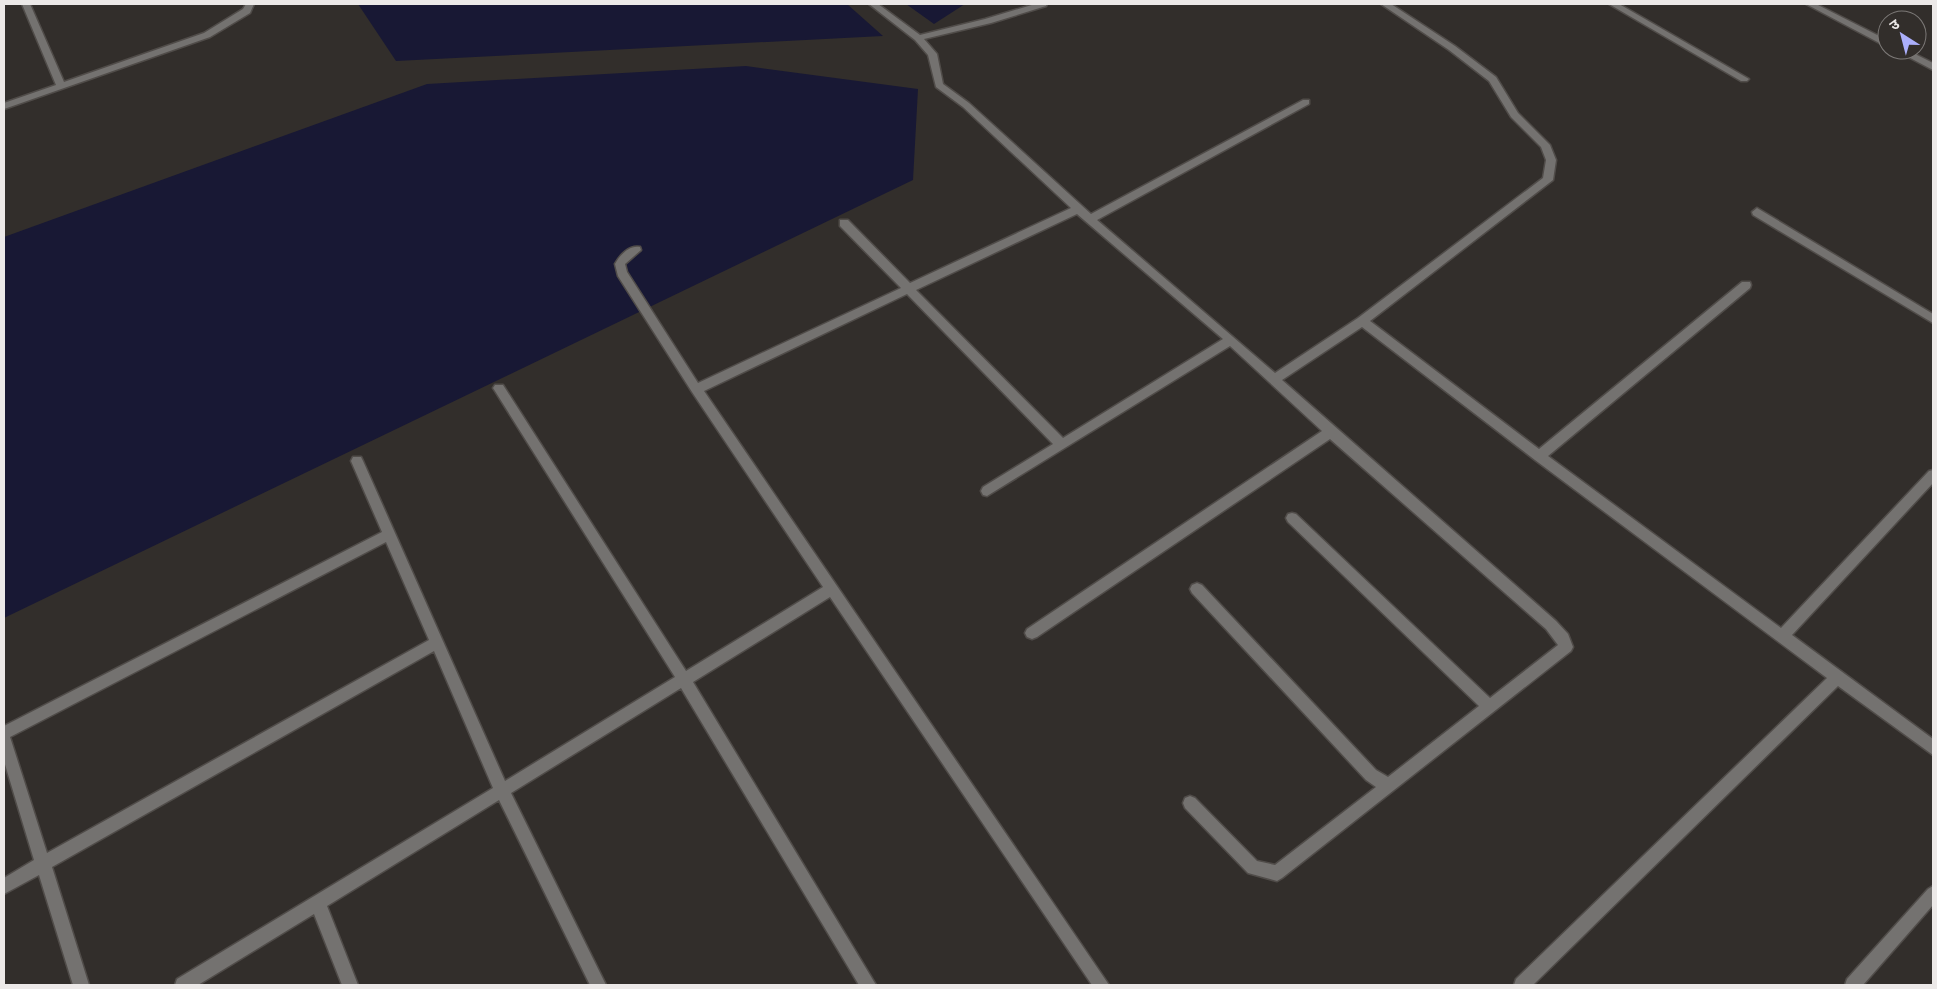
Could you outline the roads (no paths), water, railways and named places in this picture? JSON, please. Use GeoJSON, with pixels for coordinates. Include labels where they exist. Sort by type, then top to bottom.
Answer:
{"type":"FeatureCollection","features":[{"type":"Feature","properties":{"kind":"street"},"geometry":{"type":"LineString","coordinates":[[26,4],[62,86]]}},
{"type":"Feature","properties":{"kind":"street"},"geometry":{"type":"LineString","coordinates":[[4,106],[208,35],[247,11],[250,4]]}},
{"type":"Feature","properties":{"kind":"street"},"geometry":{"type":"LineString","coordinates":[[873,4],[918,38],[932,54],[940,85],[966,105],[1078,209],[1231,340],[1331,432],[1551,625],[1563,638],[1566,647],[1277,873],[1253,868],[1190,803]]}},
{"type":"Feature","properties":{"kind":"street"},"geometry":{"type":"LineString","coordinates":[[918,38],[988,21],[1043,4]]}},
{"type":"Feature","properties":{"kind":"street"},"geometry":{"type":"LineString","coordinates":[[1274,380],[1362,321],[1548,180],[1551,160],[1545,145],[1514,114],[1492,79],[1452,48],[1385,4]]}},
{"type":"Feature","properties":{"kind":"street"},"geometry":{"type":"LineString","coordinates":[[1612,4],[1744,79]]}},
{"type":"Feature","properties":{"kind":"street"},"geometry":{"type":"LineString","coordinates":[[1810,4],[1877,39]]}},
{"type":"Feature","properties":{"kind":"street"},"geometry":{"type":"LineString","coordinates":[[1919,60],[1933,67]]}},
{"type":"Feature","properties":{"kind":"street"},"geometry":{"type":"LineString","coordinates":[[1090,219],[1306,102]]}},
{"type":"Feature","properties":{"kind":"street"},"geometry":{"type":"LineString","coordinates":[[696,389],[1078,209]]}},
{"type":"Feature","properties":{"kind":"street"},"geometry":{"type":"LineString","coordinates":[[1757,212],[1933,319]]}},
{"type":"Feature","properties":{"kind":"street"},"geometry":{"type":"LineString","coordinates":[[844,223],[1062,445]]}},
{"type":"Feature","properties":{"kind":"street"},"geometry":{"type":"LineString","coordinates":[[636,250],[624,258],[620,264],[622,274],[696,389],[1101,985]]}},
{"type":"Feature","properties":{"kind":"street"},"geometry":{"type":"LineString","coordinates":[[1539,456],[1746,285]]}},
{"type":"Feature","properties":{"kind":"street"},"geometry":{"type":"LineString","coordinates":[[1362,321],[1539,456],[1933,748]]}},
{"type":"Feature","properties":{"kind":"street"},"geometry":{"type":"LineString","coordinates":[[987,492],[1231,340]]}},
{"type":"Feature","properties":{"kind":"street"},"geometry":{"type":"LineString","coordinates":[[499,388],[684,680],[868,985]]}},
{"type":"Feature","properties":{"kind":"street"},"geometry":{"type":"LineString","coordinates":[[1032,633],[1331,432]]}},
{"type":"Feature","properties":{"kind":"street"},"geometry":{"type":"LineString","coordinates":[[357,461],[502,791],[598,985]]}},
{"type":"Feature","properties":{"kind":"street"},"geometry":{"type":"LineString","coordinates":[[1783,635],[1933,475]]}},
{"type":"Feature","properties":{"kind":"street"},"geometry":{"type":"LineString","coordinates":[[1292,518],[1490,707]]}},
{"type":"Feature","properties":{"kind":"street"},"geometry":{"type":"LineString","coordinates":[[4,732],[389,534]]}},
{"type":"Feature","properties":{"kind":"street"},"geometry":{"type":"LineString","coordinates":[[183,985],[832,589]]}},
{"type":"Feature","properties":{"kind":"street"},"geometry":{"type":"LineString","coordinates":[[1197,589],[1371,775],[1383,784],[1390,785]]}},
{"type":"Feature","properties":{"kind":"street"},"geometry":{"type":"LineString","coordinates":[[4,886],[436,642]]}},
{"type":"Feature","properties":{"kind":"street"},"geometry":{"type":"LineString","coordinates":[[1522,985],[1838,677]]}},
{"type":"Feature","properties":{"kind":"street"},"geometry":{"type":"LineString","coordinates":[[4,739],[81,985]]}},
{"type":"Feature","properties":{"kind":"street"},"geometry":{"type":"LineString","coordinates":[[1853,985],[1933,894]]}},
{"type":"Feature","properties":{"kind":"street"},"geometry":{"type":"LineString","coordinates":[[318,903],[350,985]]}}]}
